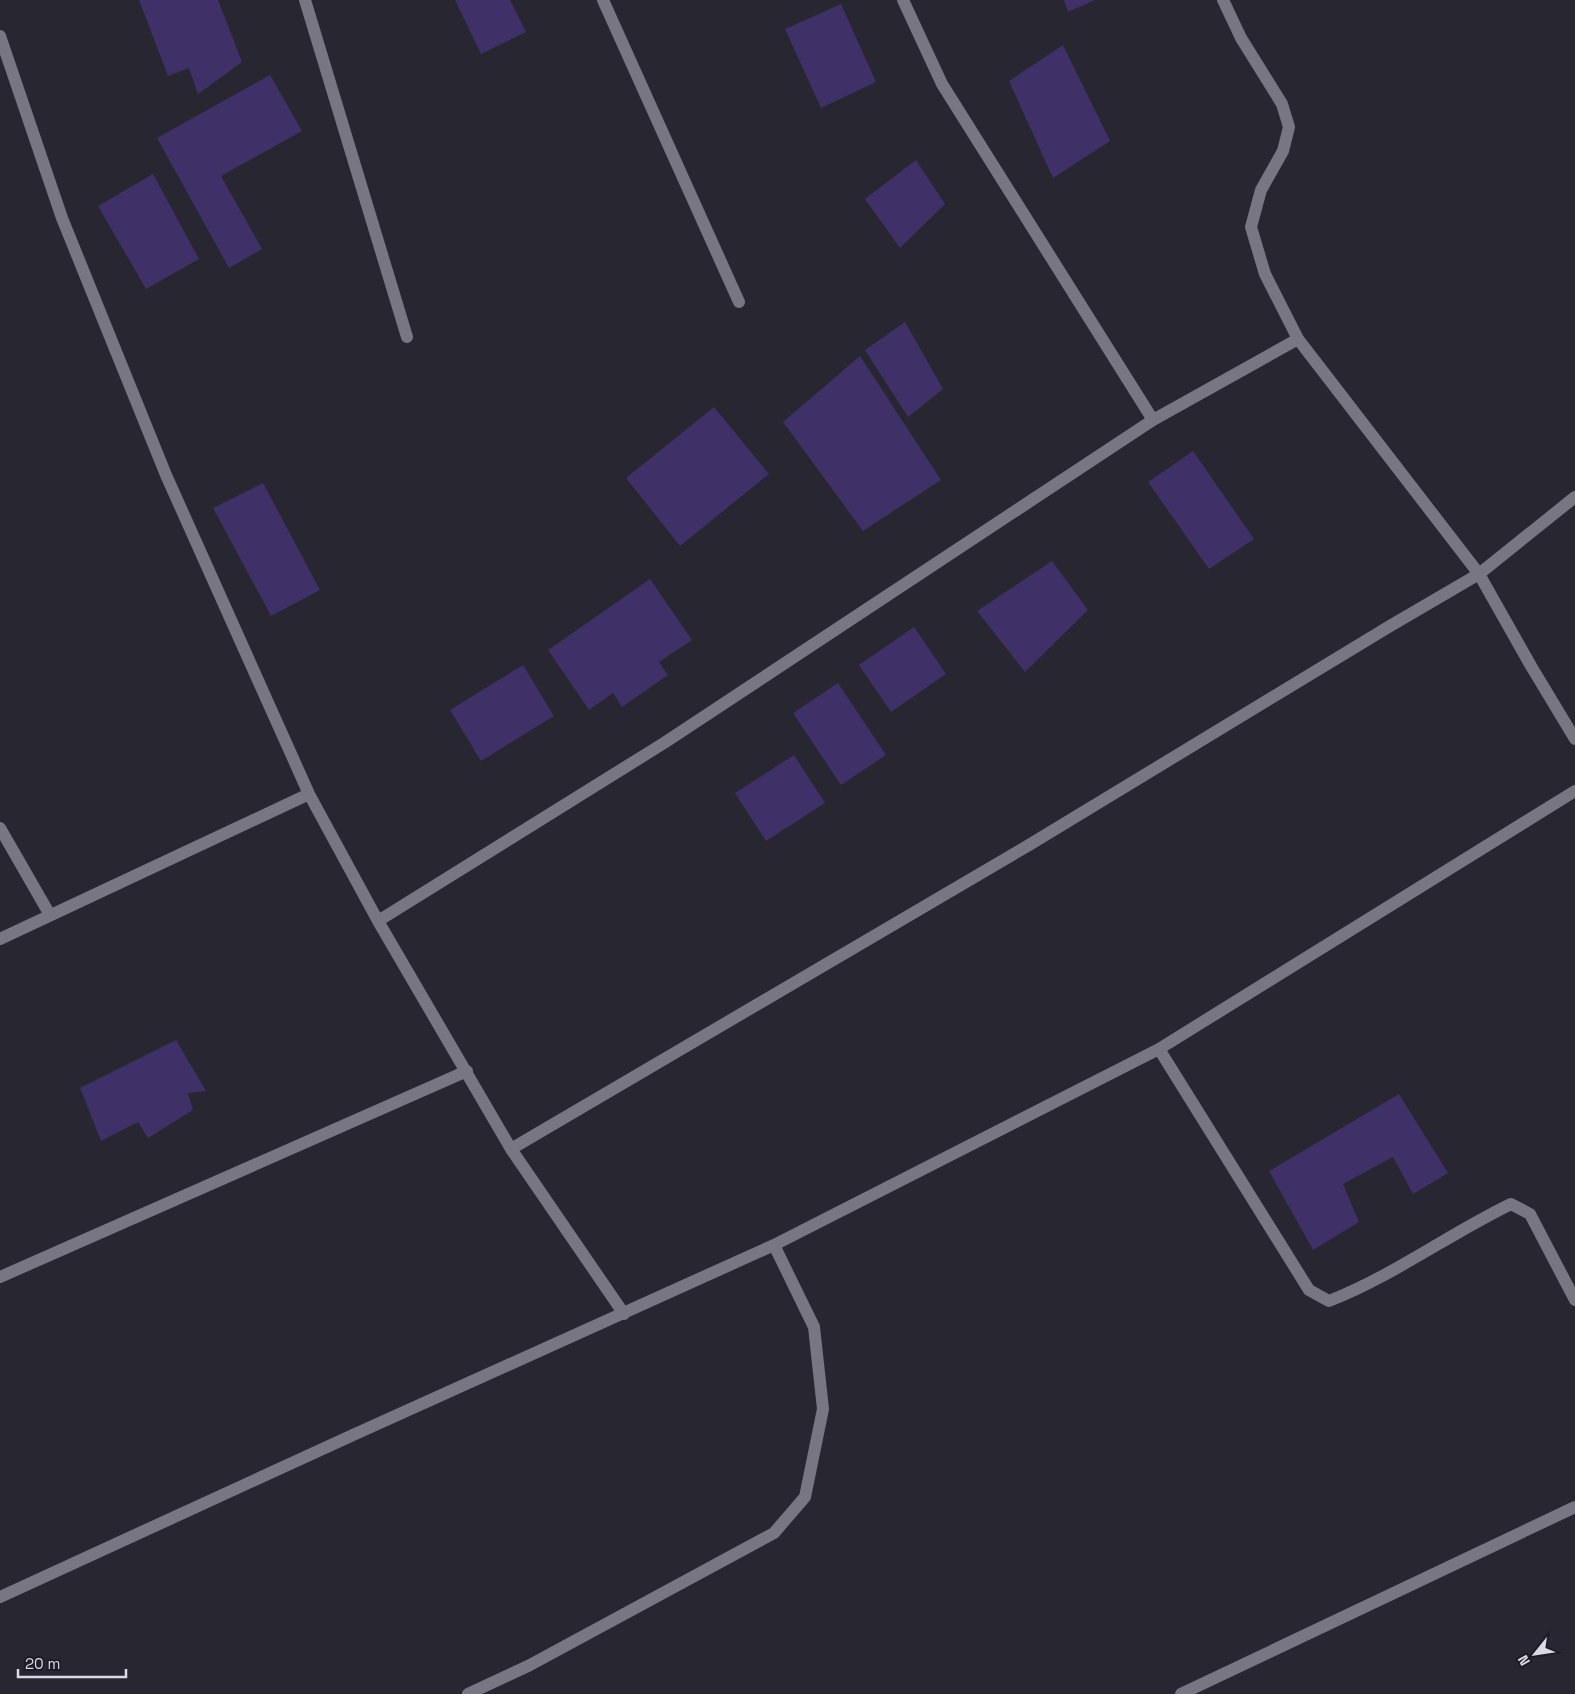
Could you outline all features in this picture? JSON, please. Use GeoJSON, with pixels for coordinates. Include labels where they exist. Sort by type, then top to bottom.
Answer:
{"type":"FeatureCollection","features":[{"type":"Feature","properties":{"kind":"street"},"geometry":{"type":"LineString","coordinates":[[305,0],[407,337]]}},
{"type":"Feature","properties":{"kind":"street"},"geometry":{"type":"LineString","coordinates":[[603,0],[739,302]]}},
{"type":"Feature","properties":{"kind":"street"},"geometry":{"type":"LineString","coordinates":[[903,0],[942,84],[1153,420]]}},
{"type":"Feature","properties":{"kind":"street"},"geometry":{"type":"LineString","coordinates":[[1223,0],[1240,38],[1282,104],[1289,127],[1283,151],[1261,190],[1251,227],[1265,274],[1298,339],[1479,574],[1575,739]]}},
{"type":"Feature","properties":{"kind":"street"},"geometry":{"type":"LineString","coordinates":[[0,36],[62,218],[166,476],[309,794],[378,921],[467,1071],[511,1150],[624,1314]]}},
{"type":"Feature","properties":{"kind":"street"},"geometry":{"type":"LineString","coordinates":[[378,921],[664,743],[1153,420],[1298,339]]}},
{"type":"Feature","properties":{"kind":"street"},"geometry":{"type":"LineString","coordinates":[[511,1150],[1029,845],[1479,574],[1575,497]]}},
{"type":"Feature","properties":{"kind":"street"},"geometry":{"type":"LineString","coordinates":[[0,1597],[353,1434],[624,1314],[774,1245],[1159,1049],[1575,791]]}},
{"type":"Feature","properties":{"kind":"street"},"geometry":{"type":"LineString","coordinates":[[0,938],[309,794]]}},
{"type":"Feature","properties":{"kind":"street"},"geometry":{"type":"LineString","coordinates":[[0,828],[50,915]]}},
{"type":"Feature","properties":{"kind":"street"},"geometry":{"type":"LineString","coordinates":[[1159,1049],[1309,1290],[1329,1301],[1358,1289],[1489,1214],[1511,1204],[1530,1214],[1575,1300]]}},
{"type":"Feature","properties":{"kind":"street"},"geometry":{"type":"LineString","coordinates":[[0,1277],[467,1071]]}},
{"type":"Feature","properties":{"kind":"street"},"geometry":{"type":"LineString","coordinates":[[468,1694],[530,1666],[774,1532],[805,1496],[823,1409],[814,1327],[774,1245]]}},
{"type":"Feature","properties":{"kind":"street"},"geometry":{"type":"LineString","coordinates":[[1181,1694],[1575,1506]]}},
{"type":"Feature","properties":{"kind":"building"},"geometry":{"type":"Polygon","coordinates":[[[139,0],[218,0],[242,62],[198,94],[189,68],[168,76],[139,0]]]}},
{"type":"Feature","properties":{"kind":"building"},"geometry":{"type":"Polygon","coordinates":[[[455,0],[510,0],[526,32],[481,54],[455,0]]]}},
{"type":"Feature","properties":{"kind":"building"},"geometry":{"type":"Polygon","coordinates":[[[1064,0],[1095,0],[1068,12],[1064,0]]]}},
{"type":"Feature","properties":{"kind":"building"},"geometry":{"type":"Polygon","coordinates":[[[841,4],[876,82],[821,108],[785,29],[841,4]]]}},
{"type":"Feature","properties":{"kind":"building"},"geometry":{"type":"Polygon","coordinates":[[[1063,45],[1110,141],[1053,178],[1009,81],[1063,45]]]}},
{"type":"Feature","properties":{"kind":"building"},"geometry":{"type":"Polygon","coordinates":[[[270,75],[302,131],[221,176],[262,249],[229,268],[157,138],[270,75]]]}},
{"type":"Feature","properties":{"kind":"building"},"geometry":{"type":"Polygon","coordinates":[[[916,160],[945,204],[900,248],[865,199],[916,160]]]}},
{"type":"Feature","properties":{"kind":"building"},"geometry":{"type":"Polygon","coordinates":[[[153,174],[199,259],[146,289],[98,206],[153,174]]]}},
{"type":"Feature","properties":{"kind":"building"},"geometry":{"type":"Polygon","coordinates":[[[905,322],[943,389],[908,417],[865,350],[905,322]]]}},
{"type":"Feature","properties":{"kind":"building"},"geometry":{"type":"Polygon","coordinates":[[[860,356],[941,480],[863,531],[783,422],[860,356]]]}},
{"type":"Feature","properties":{"kind":"building"},"geometry":{"type":"Polygon","coordinates":[[[714,407],[769,474],[680,546],[626,478],[714,407]]]}},
{"type":"Feature","properties":{"kind":"building"},"geometry":{"type":"Polygon","coordinates":[[[1193,451],[1254,539],[1209,569],[1148,482],[1193,451]]]}},
{"type":"Feature","properties":{"kind":"building"},"geometry":{"type":"Polygon","coordinates":[[[263,483],[320,590],[271,616],[213,508],[263,483]]]}},
{"type":"Feature","properties":{"kind":"building"},"geometry":{"type":"Polygon","coordinates":[[[1052,561],[1088,610],[1025,672],[977,611],[1052,561]]]}},
{"type":"Feature","properties":{"kind":"building"},"geometry":{"type":"Polygon","coordinates":[[[650,579],[692,640],[659,662],[668,675],[622,707],[613,693],[589,710],[548,650],[650,579]]]}},
{"type":"Feature","properties":{"kind":"building"},"geometry":{"type":"Polygon","coordinates":[[[914,627],[946,674],[891,712],[859,665],[914,627]]]}},
{"type":"Feature","properties":{"kind":"building"},"geometry":{"type":"Polygon","coordinates":[[[523,665],[554,716],[481,761],[450,710],[523,665]]]}},
{"type":"Feature","properties":{"kind":"building"},"geometry":{"type":"Polygon","coordinates":[[[838,683],[886,755],[841,785],[793,713],[838,683]]]}},
{"type":"Feature","properties":{"kind":"building"},"geometry":{"type":"Polygon","coordinates":[[[794,755],[825,803],[766,841],[735,793],[794,755]]]}},
{"type":"Feature","properties":{"kind":"building"},"geometry":{"type":"Polygon","coordinates":[[[176,1040],[206,1091],[188,1093],[193,1110],[148,1138],[138,1122],[101,1141],[80,1088],[176,1040]]]}},
{"type":"Feature","properties":{"kind":"building"},"geometry":{"type":"Polygon","coordinates":[[[1399,1094],[1448,1173],[1413,1194],[1393,1157],[1343,1184],[1359,1222],[1313,1250],[1269,1171],[1399,1094]]]}}]}
